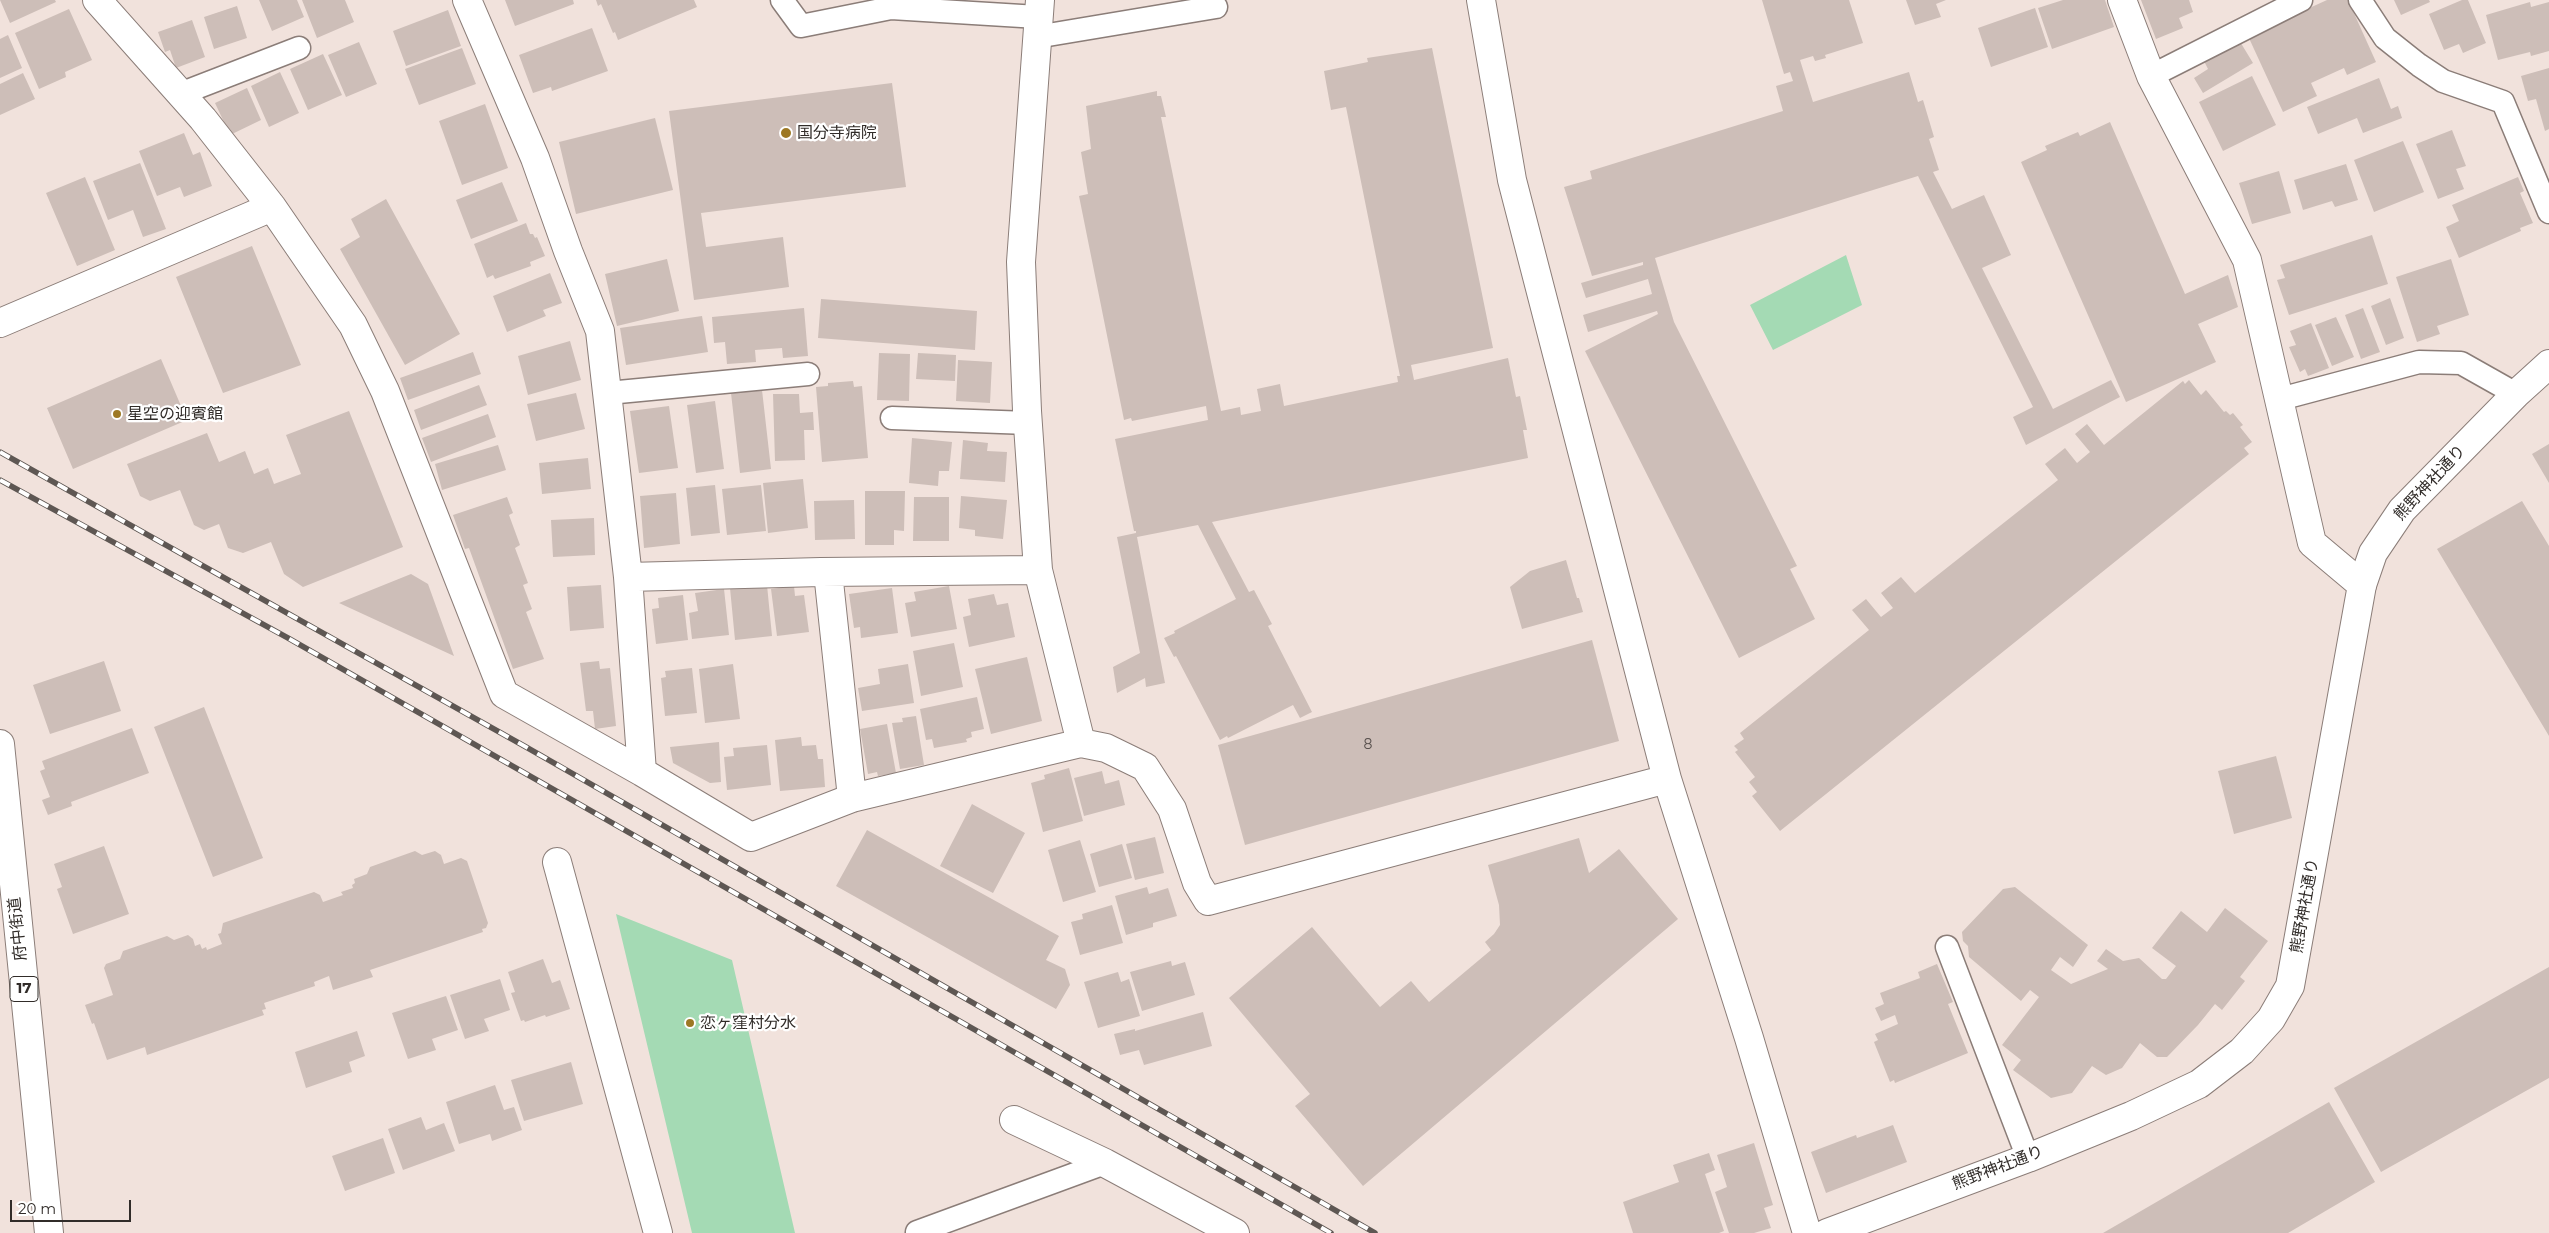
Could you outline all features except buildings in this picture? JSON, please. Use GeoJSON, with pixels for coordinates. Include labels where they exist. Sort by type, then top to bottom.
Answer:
{"type":"FeatureCollection","features":[{"type":"Feature","properties":{"kind":"street"},"geometry":{"type":"LineString","coordinates":[[97,0],[180,94],[272,207],[353,325],[385,391],[504,694],[642,772],[751,837],[852,798],[1081,742],[1106,748],[1145,767],[1172,809],[1197,884],[1208,902],[1667,779]]}},
{"type":"Feature","properties":{"kind":"street"},"geometry":{"type":"LineString","coordinates":[[467,0],[535,158],[568,251],[600,331],[628,577],[642,772]]}},
{"type":"Feature","properties":{"kind":"street"},"geometry":{"type":"LineString","coordinates":[[1481,0],[1512,180],[1667,779],[1746,1029],[1807,1233]]}},
{"type":"Feature","properties":{"kind":"street"},"geometry":{"type":"LineString","coordinates":[[2122,0],[2151,76],[2247,260],[2312,543],[2362,585]]}},
{"type":"Feature","properties":{"kind":"street"},"geometry":{"type":"LineString","coordinates":[[1038,18],[1021,262],[1028,423],[1038,570],[1081,742]]}},
{"type":"Feature","properties":{"kind":"street"},"geometry":{"type":"LineString","coordinates":[[0,323],[272,207]]}},
{"type":"Feature","properties":{"kind":"street","name":"熊野神社通り"},"geometry":{"type":"LineString","coordinates":[[1827,1233],[2028,1158],[2131,1116],[2199,1084],[2242,1052],[2271,1019],[2290,986],[2362,585],[2373,553],[2402,510],[2516,394],[2549,364]]}},
{"type":"Feature","properties":{"kind":"street"},"geometry":{"type":"LineString","coordinates":[[628,577],[828,572],[1038,570]]}},
{"type":"Feature","properties":{"kind":"street"},"geometry":{"type":"LineString","coordinates":[[828,572],[852,798]]}},
{"type":"Feature","properties":{"kind":"street","name":"府中街道"},"geometry":{"type":"LineString","coordinates":[[0,744],[49,1233]]}},
{"type":"Feature","properties":{"kind":"street"},"geometry":{"type":"LineString","coordinates":[[557,862],[658,1233]]}},
{"type":"Feature","properties":{"kind":"street"},"geometry":{"type":"LineString","coordinates":[[1014,1120],[1105,1163],[1235,1233]]}},
{"type":"Feature","properties":{"kind":"lane"},"geometry":{"type":"LineString","coordinates":[[782,0],[801,26],[892,8],[1038,18],[1216,7]]}},
{"type":"Feature","properties":{"kind":"lane"},"geometry":{"type":"LineString","coordinates":[[2151,76],[2301,0]]}},
{"type":"Feature","properties":{"kind":"lane"},"geometry":{"type":"LineString","coordinates":[[2360,0],[2385,38],[2419,65],[2443,81],[2503,102],[2549,212]]}},
{"type":"Feature","properties":{"kind":"lane"},"geometry":{"type":"LineString","coordinates":[[180,94],[299,48]]}},
{"type":"Feature","properties":{"kind":"lane"},"geometry":{"type":"LineString","coordinates":[[2280,399],[2419,362],[2461,363],[2516,394]]}},
{"type":"Feature","properties":{"kind":"lane"},"geometry":{"type":"LineString","coordinates":[[608,393],[808,374]]}},
{"type":"Feature","properties":{"kind":"lane"},"geometry":{"type":"LineString","coordinates":[[892,418],[1028,423]]}},
{"type":"Feature","properties":{"kind":"lane"},"geometry":{"type":"LineString","coordinates":[[1947,947],[2028,1158]]}},
{"type":"Feature","properties":{"kind":"lane"},"geometry":{"type":"LineString","coordinates":[[917,1232],[1105,1163]]}},
{"type":"Feature","properties":{"kind":"green space"},"geometry":{"type":"Polygon","coordinates":[[[1846,255],[1862,305],[1773,350],[1750,305],[1846,255]]]}},
{"type":"Feature","properties":{"kind":"green space"},"geometry":{"type":"Polygon","coordinates":[[[616,914],[732,960],[795,1233],[692,1233],[616,914]]]}},
{"type":"Feature","properties":{"kind":"railway"},"geometry":{"type":"LineString","coordinates":[[0,452],[526,747],[1375,1233]]}},
{"type":"Feature","properties":{"kind":"railway"},"geometry":{"type":"LineString","coordinates":[[0,480],[288,638],[1331,1233]]}},
{"type":"Feature","properties":{"kind":"place","name":"国分寺病院"},"geometry":{"type":"Point","coordinates":[786,133]}},
{"type":"Feature","properties":{"kind":"place","name":"星空の迎賓館"},"geometry":{"type":"Point","coordinates":[117,414]}},
{"type":"Feature","properties":{"kind":"place","name":"恋ヶ窪村分水"},"geometry":{"type":"Point","coordinates":[690,1023]}}]}
